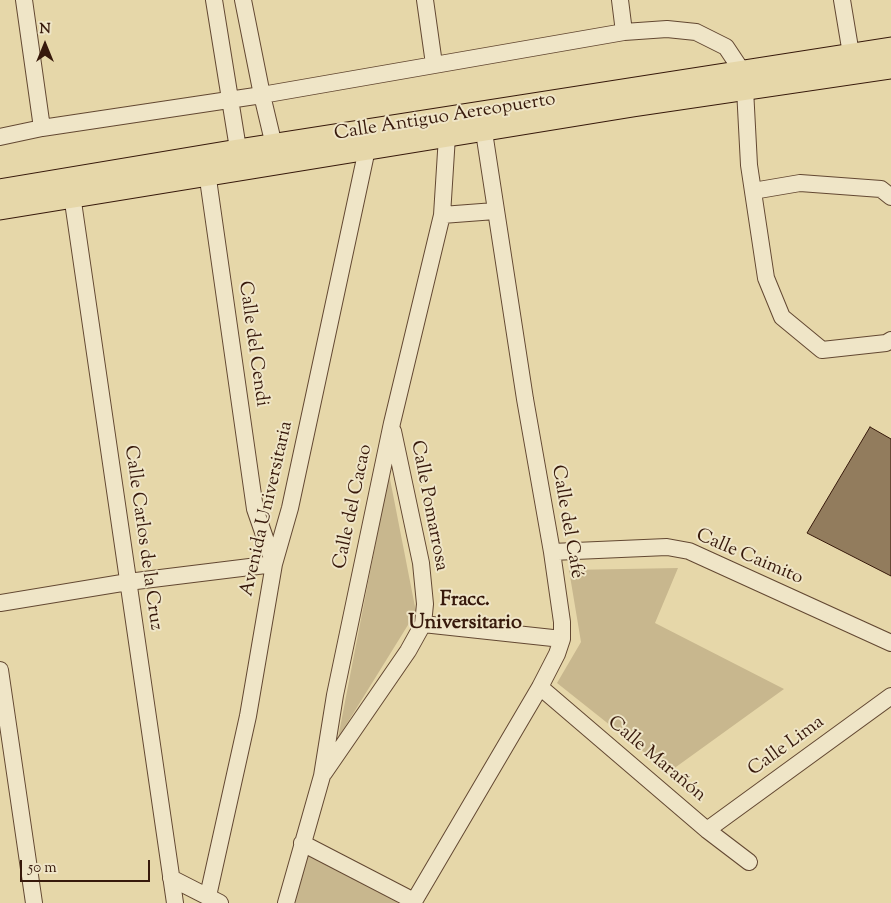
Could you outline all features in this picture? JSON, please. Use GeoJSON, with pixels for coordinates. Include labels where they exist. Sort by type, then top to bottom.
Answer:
{"type":"FeatureCollection","features":[{"type":"Feature","properties":{"kind":"main road","name":"Calle Antiguo Aereopuerto"},"geometry":{"type":"LineString","coordinates":[[744,80],[850,54],[891,48]]}},
{"type":"Feature","properties":{"kind":"main road","name":"Calle Antiguo Aereopuerto"},"geometry":{"type":"LineString","coordinates":[[0,209],[71,188],[445,127],[744,80],[891,68]]}},
{"type":"Feature","properties":{"kind":"main road","name":"Calle Antiguo Aereopuerto"},"geometry":{"type":"LineString","coordinates":[[0,190],[71,188]]}},
{"type":"Feature","properties":{"kind":"street"},"geometry":{"type":"LineString","coordinates":[[24,0],[42,128]]}},
{"type":"Feature","properties":{"kind":"street"},"geometry":{"type":"LineString","coordinates":[[214,0],[240,160]]}},
{"type":"Feature","properties":{"kind":"street"},"geometry":{"type":"LineString","coordinates":[[244,0],[262,95],[276,154]]}},
{"type":"Feature","properties":{"kind":"street"},"geometry":{"type":"LineString","coordinates":[[425,0],[434,64]]}},
{"type":"Feature","properties":{"kind":"street"},"geometry":{"type":"LineString","coordinates":[[620,0],[624,32]]}},
{"type":"Feature","properties":{"kind":"street"},"geometry":{"type":"LineString","coordinates":[[842,0],[850,54]]}},
{"type":"Feature","properties":{"kind":"street"},"geometry":{"type":"LineString","coordinates":[[0,137],[42,128],[262,95],[624,32],[667,29],[696,32],[726,47],[744,80],[749,165],[766,278],[782,317],[822,350],[886,343],[891,340]]}},
{"type":"Feature","properties":{"kind":"street","name":"Calle del Café"},"geometry":{"type":"LineString","coordinates":[[414,902],[540,687],[557,654],[562,638],[562,622],[552,552],[525,399],[495,211],[483,121]]}},
{"type":"Feature","properties":{"kind":"street","name":"Calle del Cacao"},"geometry":{"type":"LineString","coordinates":[[286,903],[322,776],[335,695],[392,423],[442,215],[445,127]]}},
{"type":"Feature","properties":{"kind":"street","name":"Avenida Universitaria"},"geometry":{"type":"LineString","coordinates":[[214,900],[274,564],[290,508],[365,140]]}},
{"type":"Feature","properties":{"kind":"street","name":"Calle del Cendi"},"geometry":{"type":"LineString","coordinates":[[206,166],[255,509],[274,564]]}},
{"type":"Feature","properties":{"kind":"street"},"geometry":{"type":"LineString","coordinates":[[753,190],[800,183],[881,189],[891,197]]}},
{"type":"Feature","properties":{"kind":"street","name":"Calle Carlos de la Cruz"},"geometry":{"type":"LineString","coordinates":[[71,188],[175,903]]}},
{"type":"Feature","properties":{"kind":"street"},"geometry":{"type":"LineString","coordinates":[[442,215],[495,211]]}},
{"type":"Feature","properties":{"kind":"street","name":"Calle Pomarrosa"},"geometry":{"type":"LineString","coordinates":[[322,776],[408,651],[424,624],[425,604],[421,563],[392,423]]}},
{"type":"Feature","properties":{"kind":"street","name":"Calle Caimito"},"geometry":{"type":"LineString","coordinates":[[552,552],[667,547],[690,551],[891,643]]}},
{"type":"Feature","properties":{"kind":"street"},"geometry":{"type":"LineString","coordinates":[[0,603],[128,582],[274,564]]}},
{"type":"Feature","properties":{"kind":"street"},"geometry":{"type":"LineString","coordinates":[[424,624],[562,638]]}},
{"type":"Feature","properties":{"kind":"street"},"geometry":{"type":"LineString","coordinates":[[0,670],[34,903]]}},
{"type":"Feature","properties":{"kind":"street","name":"Calle Marañón"},"geometry":{"type":"LineString","coordinates":[[540,687],[707,830],[749,862]]}},
{"type":"Feature","properties":{"kind":"street","name":"Calle Lima"},"geometry":{"type":"LineString","coordinates":[[707,830],[891,696]]}},
{"type":"Feature","properties":{"kind":"street"},"geometry":{"type":"LineString","coordinates":[[302,843],[414,902]]}},
{"type":"Feature","properties":{"kind":"street"},"geometry":{"type":"LineString","coordinates":[[171,878],[214,900]]}},
{"type":"Feature","properties":{"kind":"shaded area"},"geometry":{"type":"Polygon","coordinates":[[[389,474],[416,612],[338,738],[389,474]]]}},
{"type":"Feature","properties":{"kind":"shaded area"},"geometry":{"type":"Polygon","coordinates":[[[678,568],[655,623],[784,689],[669,772],[557,683],[581,642],[569,570],[678,568]]]}},
{"type":"Feature","properties":{"kind":"shaded area"},"geometry":{"type":"Polygon","coordinates":[[[308,855],[399,900],[397,903],[295,903],[308,855]]]}},
{"type":"Feature","properties":{"kind":"building"},"geometry":{"type":"Polygon","coordinates":[[[870,427],[891,439],[891,576],[807,533],[870,427]]]}},
{"type":"Feature","properties":{"kind":"district","name":"Fracc. Universitario"},"geometry":{"type":"Point","coordinates":[465,614]}}]}
